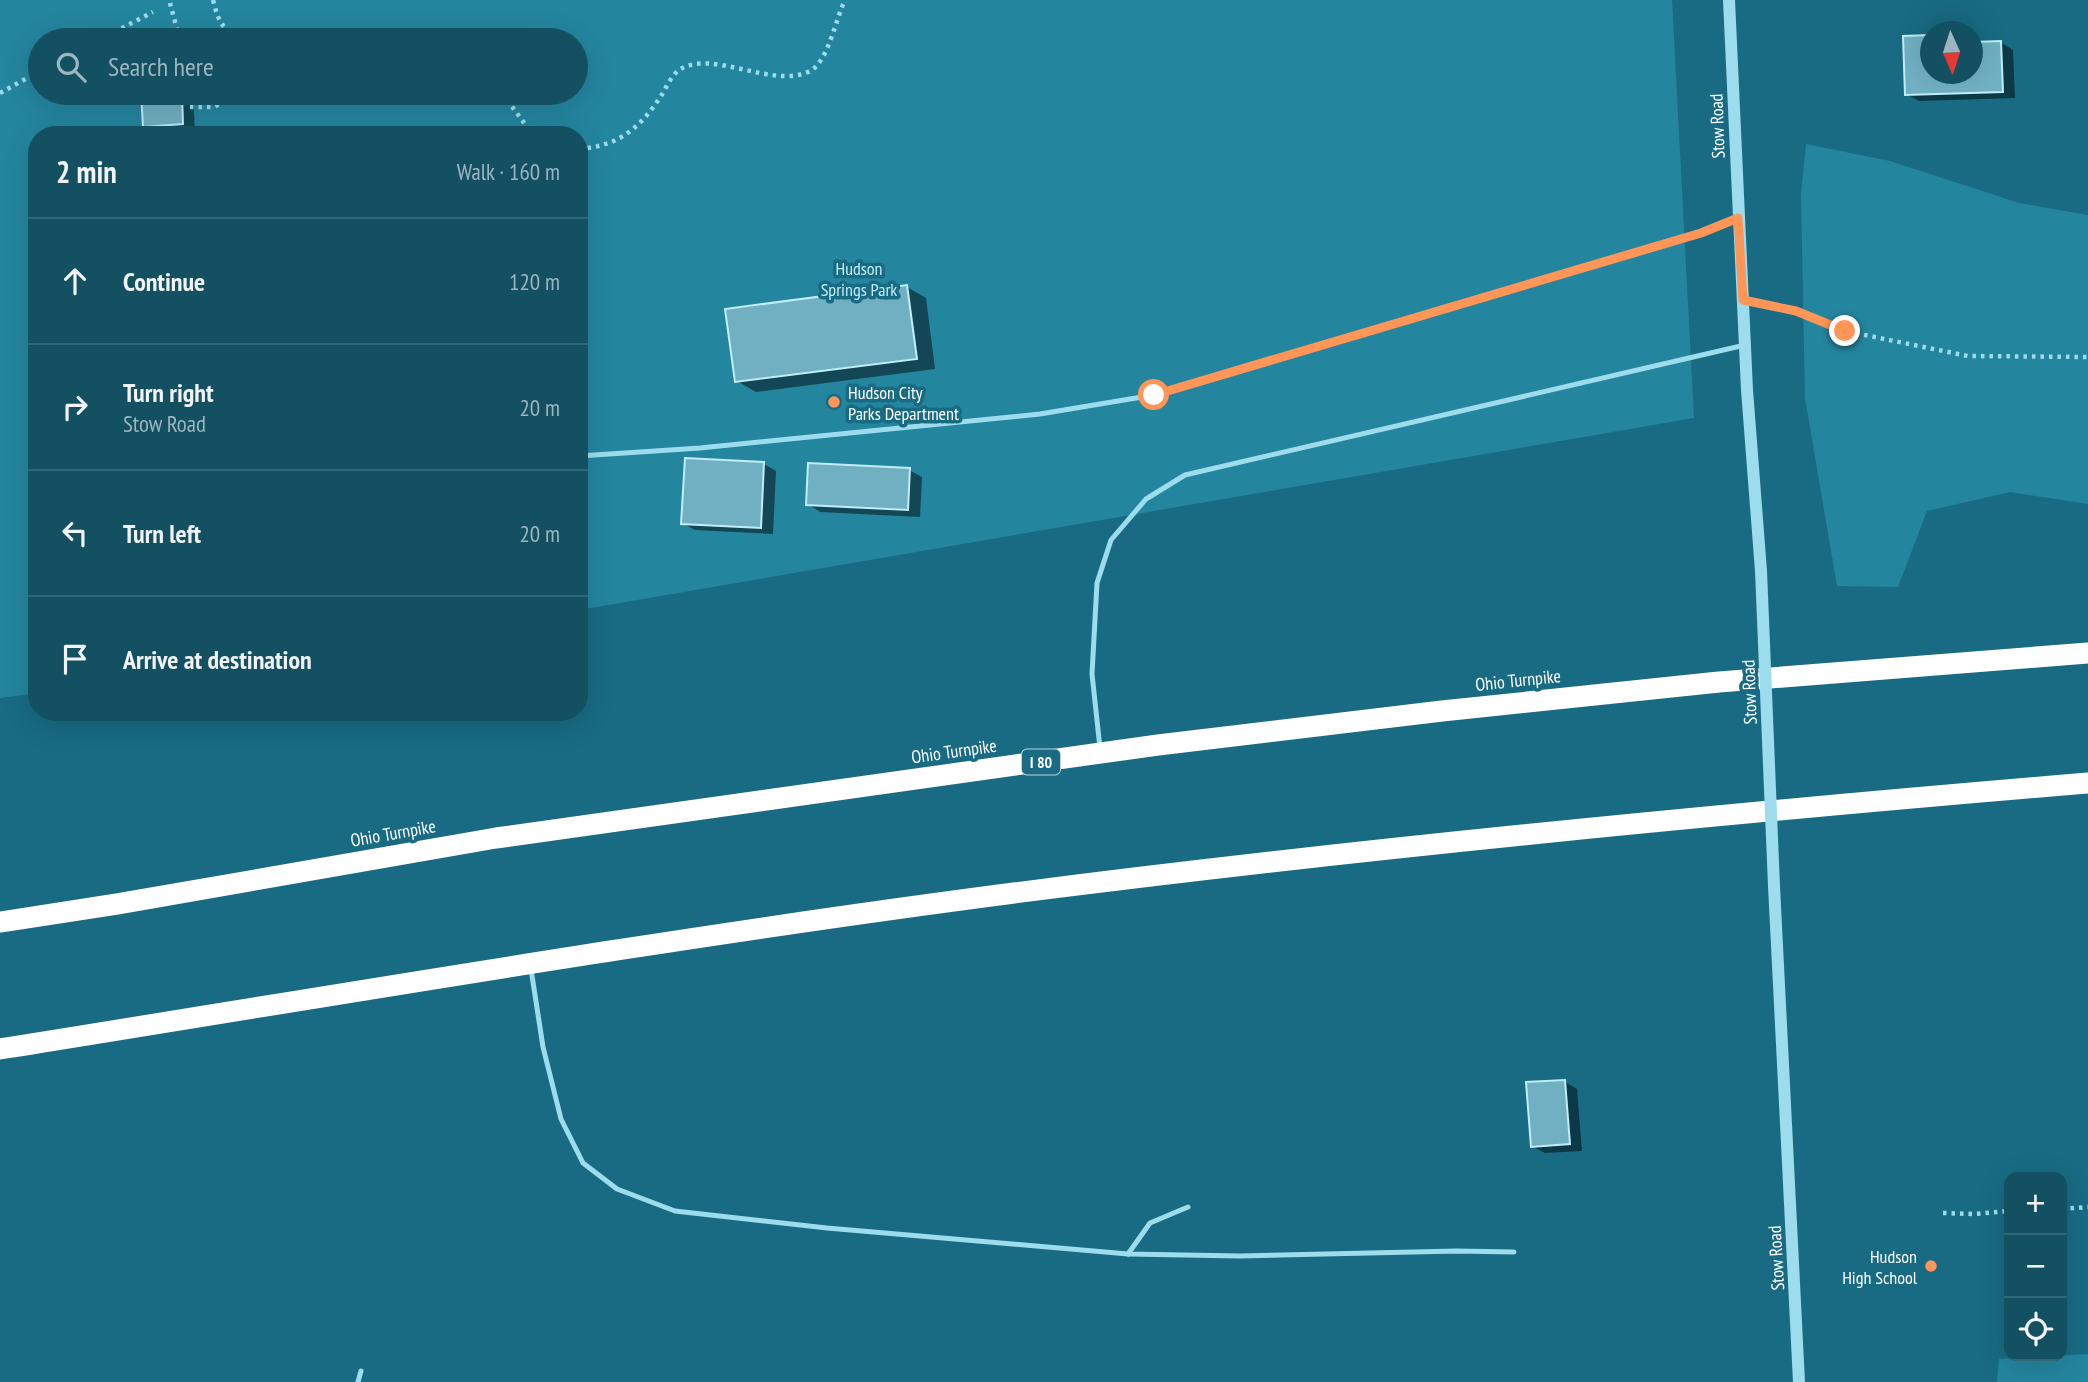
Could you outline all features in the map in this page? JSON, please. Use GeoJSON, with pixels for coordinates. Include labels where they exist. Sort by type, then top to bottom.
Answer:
{"type":"FeatureCollection","features":[{"type":"Feature","properties":{"kind":"highway","name":"Ohio Turnpike"},"geometry":{"type":"LineString","coordinates":[[0,922],[496,838],[1101,753],[1443,711],[1664,688],[2088,653]]}},
{"type":"Feature","properties":{"kind":"highway"},"geometry":{"type":"LineString","coordinates":[[0,1049],[531,965],[1010,894],[1391,847],[1810,806],[2088,783]]}},
{"type":"Feature","properties":{"kind":"street","name":"Stow Road"},"geometry":{"type":"LineString","coordinates":[[1729,0],[1745,345],[1761,571],[1774,886],[1800,1382]]}},
{"type":"Feature","properties":{"kind":"lane"},"geometry":{"type":"LineString","coordinates":[[588,455],[700,448],[1040,414],[1154,395],[1701,233],[1738,218]]}},
{"type":"Feature","properties":{"kind":"lane"},"geometry":{"type":"LineString","coordinates":[[1101,753],[1092,674],[1097,583],[1111,540],[1146,499],[1185,475],[1745,345]]}},
{"type":"Feature","properties":{"kind":"lane"},"geometry":{"type":"LineString","coordinates":[[531,965],[542,1047],[561,1119],[583,1163],[617,1189],[675,1211],[827,1228],[1128,1254],[1240,1256],[1514,1252]]}},
{"type":"Feature","properties":{"kind":"lane"},"geometry":{"type":"LineString","coordinates":[[1128,1254],[1150,1223],[1188,1207]]}},
{"type":"Feature","properties":{"kind":"lane"},"geometry":{"type":"LineString","coordinates":[[358,1382],[361,1371]]}},
{"type":"Feature","properties":{"kind":"path"},"geometry":{"type":"LineString","coordinates":[[213,0],[217,16],[224,28]]}},
{"type":"Feature","properties":{"kind":"path"},"geometry":{"type":"LineString","coordinates":[[588,147],[617,140],[635,129],[680,69],[696,64],[719,64],[765,74],[808,72],[819,64],[845,0]]}},
{"type":"Feature","properties":{"kind":"path"},"geometry":{"type":"LineString","coordinates":[[170,3],[177,28]]}},
{"type":"Feature","properties":{"kind":"path"},"geometry":{"type":"LineString","coordinates":[[122,28],[153,12]]}},
{"type":"Feature","properties":{"kind":"path"},"geometry":{"type":"LineString","coordinates":[[0,93],[28,78]]}},
{"type":"Feature","properties":{"kind":"path"},"geometry":{"type":"LineString","coordinates":[[185,105],[185,108],[218,105]]}},
{"type":"Feature","properties":{"kind":"path"},"geometry":{"type":"LineString","coordinates":[[511,105],[526,126]]}},
{"type":"Feature","properties":{"kind":"path"},"geometry":{"type":"LineString","coordinates":[[1743,300],[1796,311],[1845,331],[1968,356],[2088,357]]}},
{"type":"Feature","properties":{"kind":"path"},"geometry":{"type":"LineString","coordinates":[[2067,1209],[2088,1207]]}},
{"type":"Feature","properties":{"kind":"path"},"geometry":{"type":"LineString","coordinates":[[1943,1213],[2004,1211]]}},
{"type":"Feature","properties":{"kind":"green space","name":"Hudson Springs Park"},"geometry":{"type":"Polygon","coordinates":[[[0,0],[1672,0],[1694,418],[588,608],[588,126],[28,126],[28,694],[0,698],[0,0]]]}},
{"type":"Feature","properties":{"kind":"green space"},"geometry":{"type":"Polygon","coordinates":[[[1806,144],[1890,161],[2019,203],[2088,215],[2088,504],[2010,492],[1927,511],[1898,587],[1837,586],[1805,398],[1801,195],[1806,144]]]}},
{"type":"Feature","properties":{"kind":"green space"},"geometry":{"type":"Polygon","coordinates":[[[2088,1354],[2088,1382],[1997,1382],[1999,1359],[2067,1361],[2067,1355],[2088,1354]]]}},
{"type":"Feature","properties":{"kind":"building"},"geometry":{"type":"Polygon","coordinates":[[[1920,35],[1920,84],[1983,84],[1983,42],[2001,41],[2003,92],[1905,95],[1903,36],[1920,35]]]}},
{"type":"Feature","properties":{"kind":"building"},"geometry":{"type":"Polygon","coordinates":[[[142,105],[182,105],[183,124],[143,126],[142,105]]]}},
{"type":"Feature","properties":{"kind":"building"},"geometry":{"type":"Polygon","coordinates":[[[907,285],[917,359],[735,382],[725,309],[907,285]]]}},
{"type":"Feature","properties":{"kind":"building"},"geometry":{"type":"Polygon","coordinates":[[[685,458],[764,462],[761,528],[681,524],[685,458]]]}},
{"type":"Feature","properties":{"kind":"building"},"geometry":{"type":"Polygon","coordinates":[[[808,463],[910,468],[908,510],[806,505],[808,463]]]}},
{"type":"Feature","properties":{"kind":"building"},"geometry":{"type":"Polygon","coordinates":[[[1565,1080],[1570,1144],[1531,1147],[1526,1082],[1565,1080]]]}},
{"type":"Feature","properties":{"kind":"place","name":"Hudson City Parks Department"},"geometry":{"type":"Point","coordinates":[834,402]}},
{"type":"Feature","properties":{"kind":"place","name":"Hudson High School"},"geometry":{"type":"Point","coordinates":[1931,1266]}},
{"type":"Feature","properties":{"kind":"route"},"geometry":{"type":"LineString","coordinates":[[1154,395],[1701,233],[1738,218],[1743,300],[1796,311],[1845,331]]}}]}
